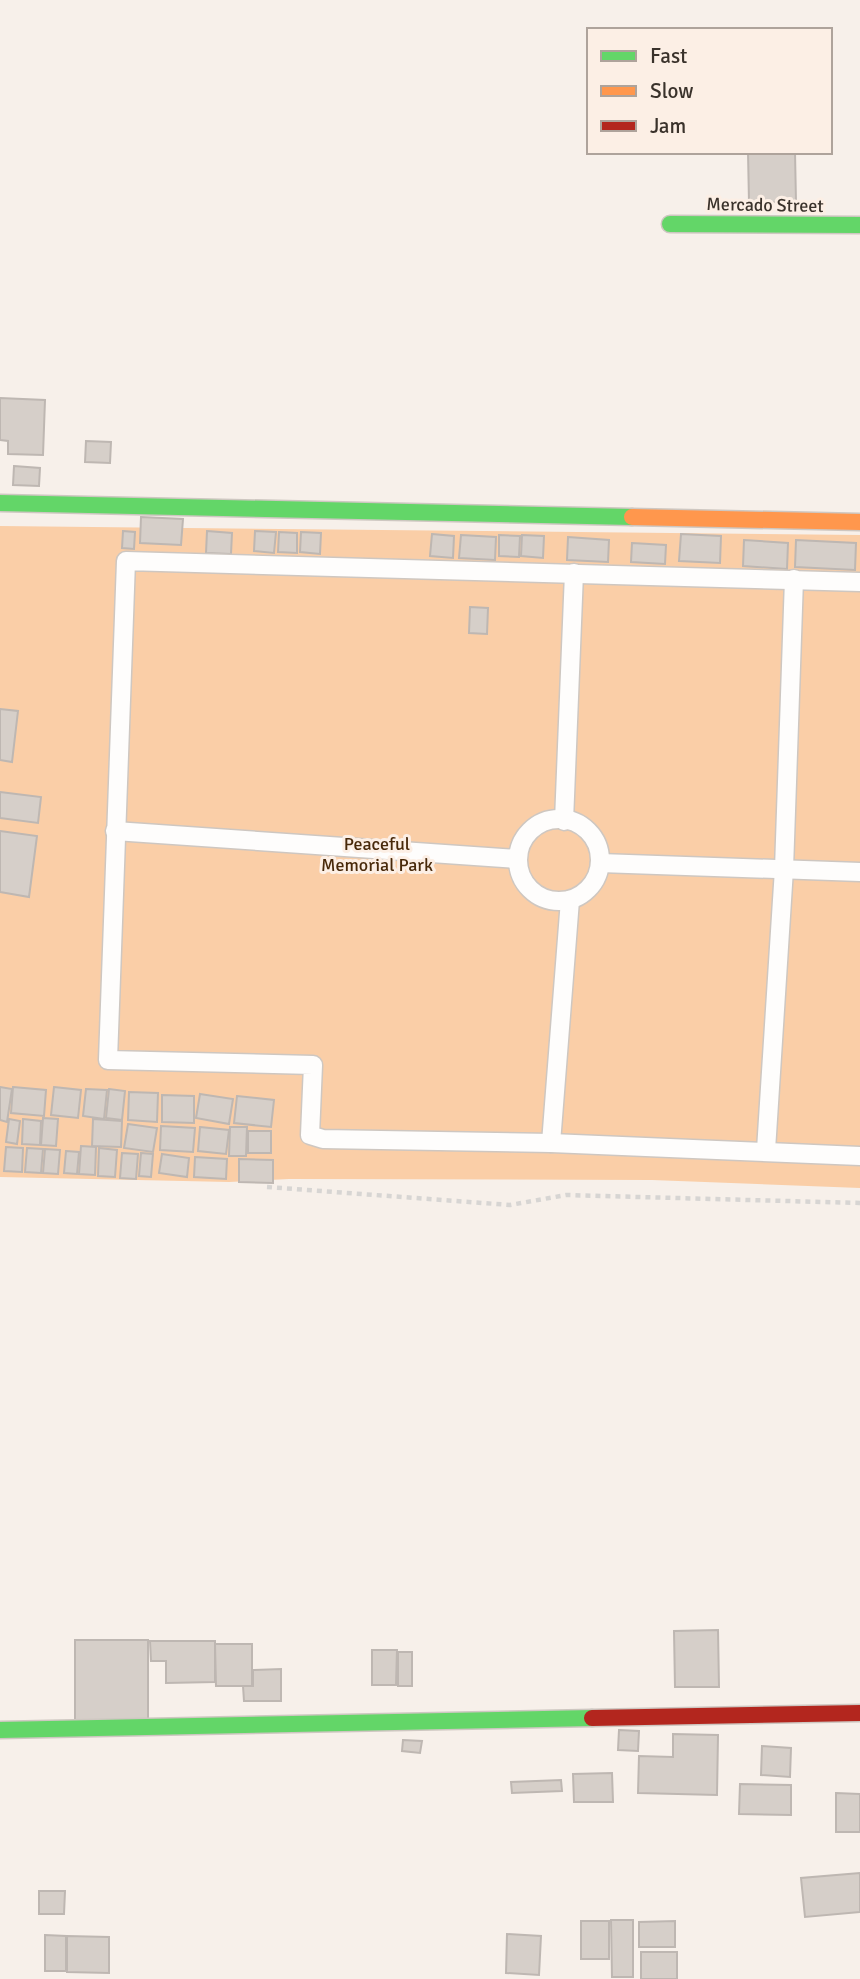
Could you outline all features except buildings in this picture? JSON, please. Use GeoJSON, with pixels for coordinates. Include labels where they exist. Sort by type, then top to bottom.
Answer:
{"type":"FeatureCollection","features":[{"type":"Feature","properties":{"kind":"street","name":"Mercado Street"},"geometry":{"type":"LineString","coordinates":[[670,223],[860,225]]}},
{"type":"Feature","properties":{"kind":"street"},"geometry":{"type":"LineString","coordinates":[[0,503],[860,522]]}},
{"type":"Feature","properties":{"kind":"street"},"geometry":{"type":"LineString","coordinates":[[0,1730],[860,1713]]}},
{"type":"Feature","properties":{"kind":"lane"},"geometry":{"type":"LineString","coordinates":[[860,582],[126,561],[108,1060],[313,1065],[310,1135],[323,1139],[551,1143],[860,1156]]}},
{"type":"Feature","properties":{"kind":"lane"},"geometry":{"type":"LineString","coordinates":[[564,821],[574,573]]}},
{"type":"Feature","properties":{"kind":"lane"},"geometry":{"type":"LineString","coordinates":[[766,1150],[784,869],[794,579]]}},
{"type":"Feature","properties":{"kind":"lane"},"geometry":{"type":"LineString","coordinates":[[553,819],[564,821],[573,822],[587,831],[596,842],[600,863],[594,883],[583,894],[570,900],[554,901],[537,895],[526,886],[517,859],[523,840],[531,829],[553,819]]}},
{"type":"Feature","properties":{"kind":"lane"},"geometry":{"type":"LineString","coordinates":[[115,831],[517,859]]}},
{"type":"Feature","properties":{"kind":"lane"},"geometry":{"type":"LineString","coordinates":[[600,863],[860,872]]}},
{"type":"Feature","properties":{"kind":"lane"},"geometry":{"type":"LineString","coordinates":[[551,1143],[570,900]]}},
{"type":"Feature","properties":{"kind":"path"},"geometry":{"type":"LineString","coordinates":[[267,1187],[510,1205],[566,1195],[860,1203]]}},
{"type":"Feature","properties":{"kind":"green space","name":"Peaceful Memorial Park"},"geometry":{"type":"Polygon","coordinates":[[[0,526],[860,535],[860,1188],[652,1180],[289,1179],[229,1182],[0,1177],[0,526]]]}},
{"type":"Feature","properties":{"kind":"traffic: fast"},"geometry":{"type":"LineString","coordinates":[[670,224],[860,225]]}},
{"type":"Feature","properties":{"kind":"traffic: fast"},"geometry":{"type":"LineString","coordinates":[[0,503],[632,517]]}},
{"type":"Feature","properties":{"kind":"traffic: fast"},"geometry":{"type":"LineString","coordinates":[[0,1730],[592,1718]]}},
{"type":"Feature","properties":{"kind":"traffic: slow"},"geometry":{"type":"LineString","coordinates":[[632,517],[860,522]]}},
{"type":"Feature","properties":{"kind":"traffic: jam"},"geometry":{"type":"LineString","coordinates":[[592,1718],[860,1713]]}}]}
